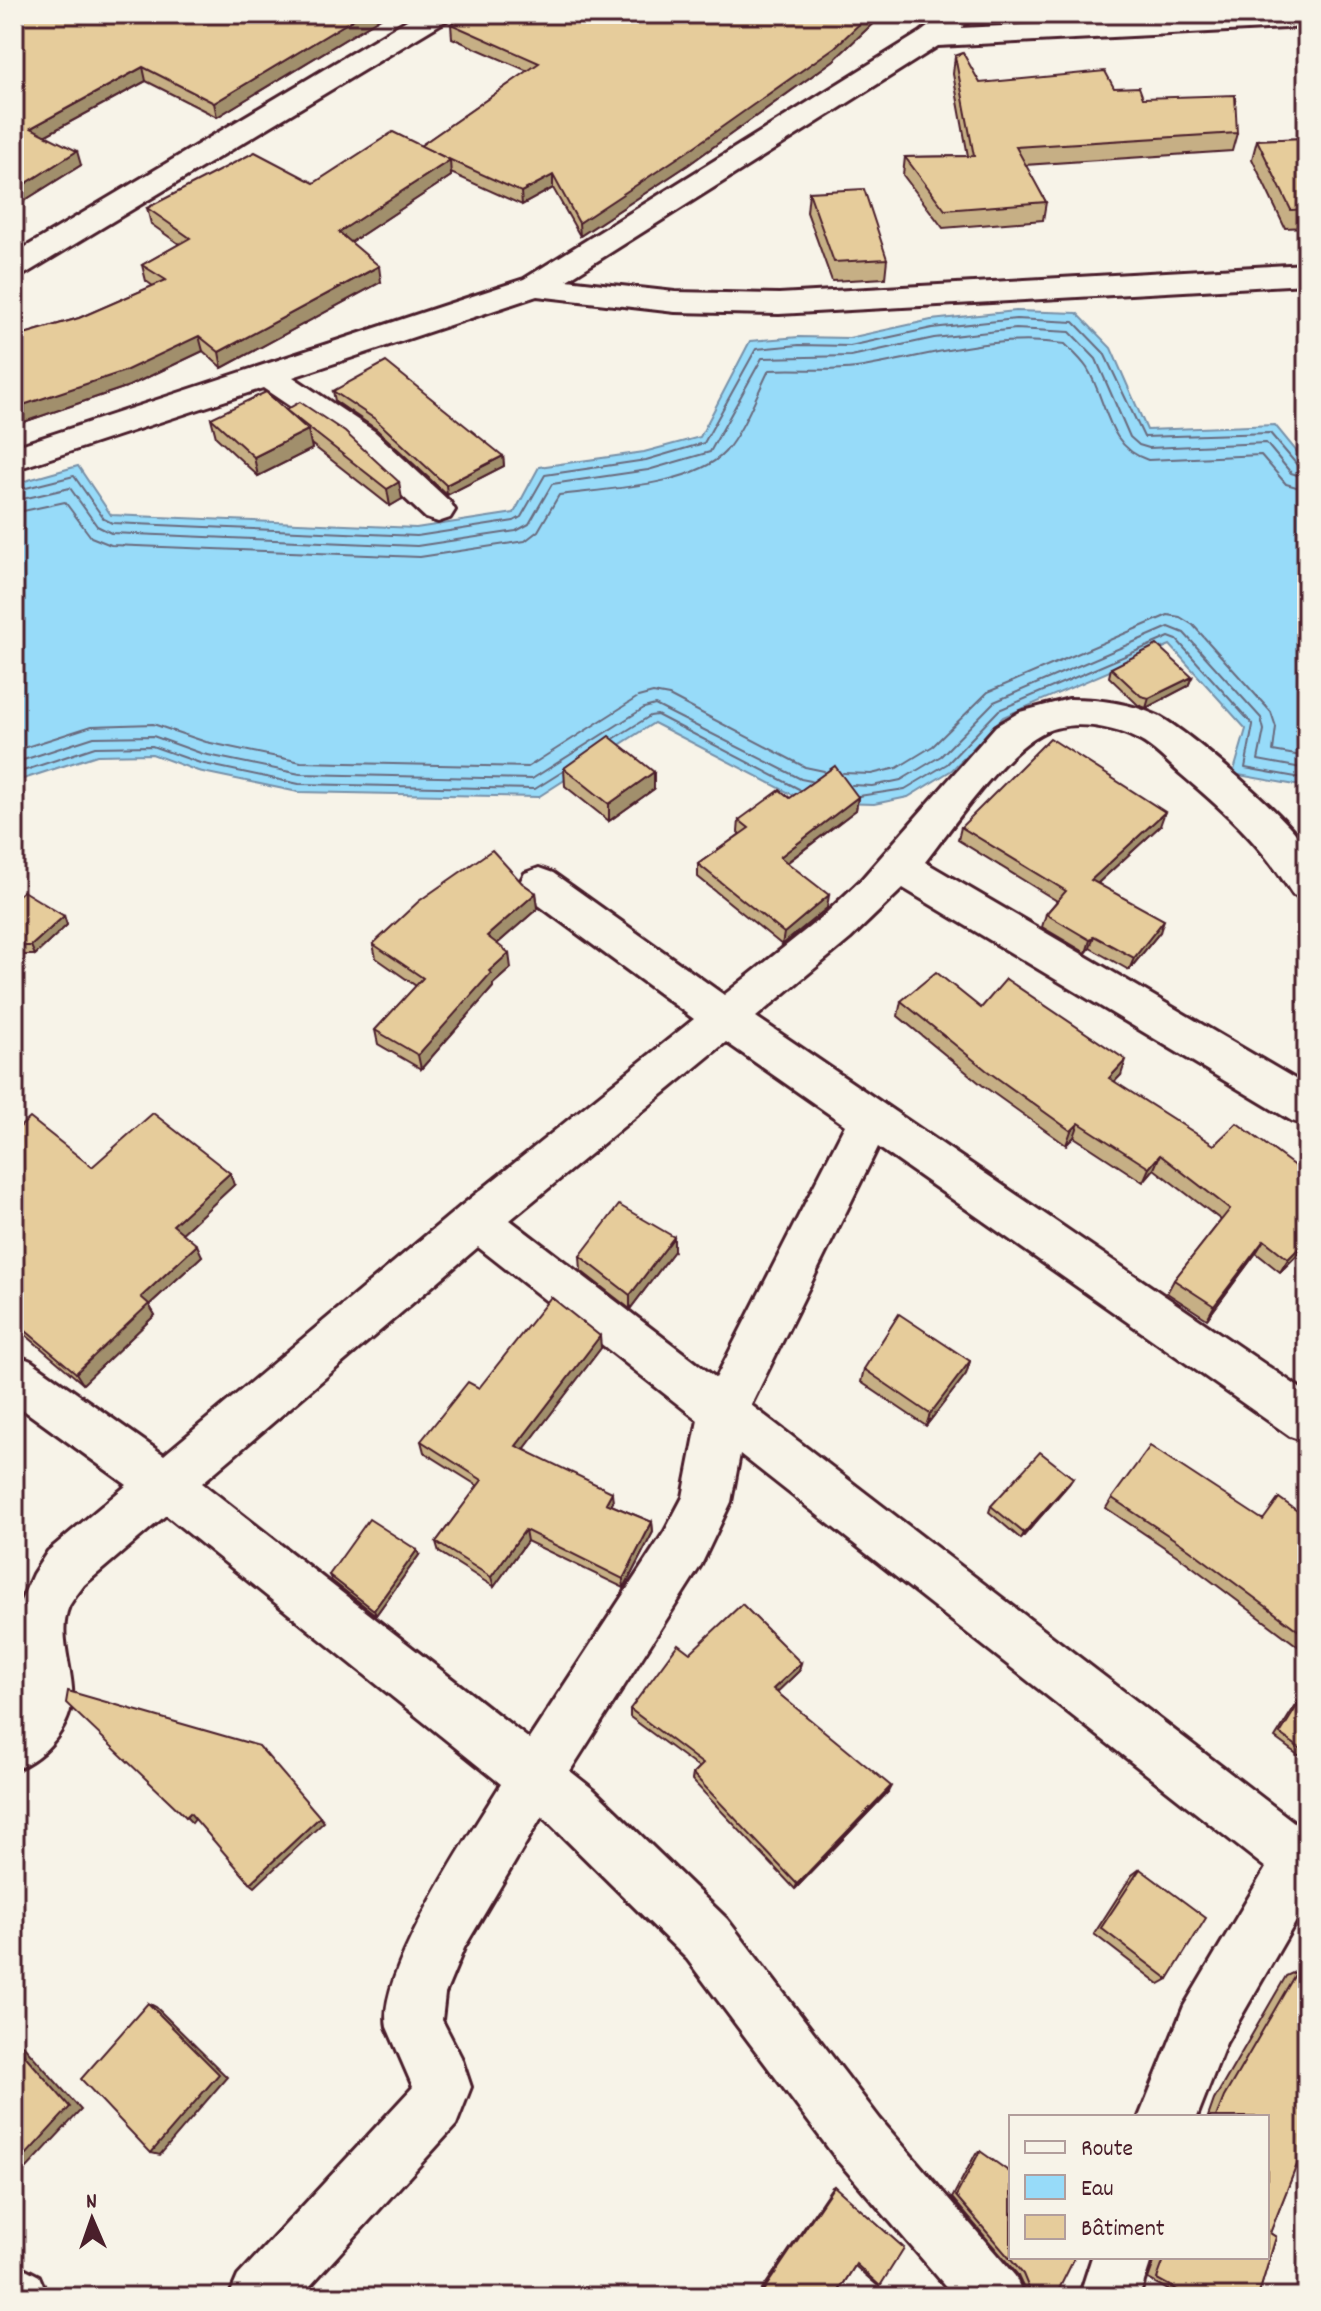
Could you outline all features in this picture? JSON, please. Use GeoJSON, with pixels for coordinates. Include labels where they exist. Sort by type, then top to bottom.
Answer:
{"type":"FeatureCollection","features":[{"type":"Feature","properties":{"kind":"street"},"geometry":{"type":"LineString","coordinates":[[14,267],[437,14]]}},
{"type":"Feature","properties":{"kind":"street"},"geometry":{"type":"LineString","coordinates":[[14,459],[535,286],[931,38],[962,14]]}},
{"type":"Feature","properties":{"kind":"street"},"geometry":{"type":"LineString","coordinates":[[931,38],[1307,19]]}},
{"type":"Feature","properties":{"kind":"street"},"geometry":{"type":"LineString","coordinates":[[535,286],[675,302],[779,304],[1307,274]]}},
{"type":"Feature","properties":{"kind":"street"},"geometry":{"type":"LineString","coordinates":[[267,375],[362,439],[438,510]]}},
{"type":"Feature","properties":{"kind":"street"},"geometry":{"type":"LineString","coordinates":[[14,1744],[33,1727],[43,1711],[47,1695],[38,1635],[39,1614],[52,1586],[66,1568],[477,1220],[836,928],[899,866],[958,789],[1016,730],[1044,718],[1080,713],[1120,716],[1157,732],[1241,803],[1283,846],[1307,884]]}},
{"type":"Feature","properties":{"kind":"street"},"geometry":{"type":"LineString","coordinates":[[899,866],[1307,1108]]}},
{"type":"Feature","properties":{"kind":"street"},"geometry":{"type":"LineString","coordinates":[[539,884],[725,1018],[1307,1420]]}},
{"type":"Feature","properties":{"kind":"street"},"geometry":{"type":"LineString","coordinates":[[259,2297],[424,2122],[436,2105],[442,2087],[441,2077],[415,2027],[413,2017],[417,1994],[444,1929],[536,1776],[683,1548],[707,1502],[723,1412],[870,1119]]}},
{"type":"Feature","properties":{"kind":"street"},"geometry":{"type":"LineString","coordinates":[[477,1220],[723,1412],[1304,1855],[1204,2026],[1169,2115]]}},
{"type":"Feature","properties":{"kind":"street"},"geometry":{"type":"LineString","coordinates":[[14,1376],[165,1484],[575,1809],[707,1939],[859,2140],[994,2297]]}},
{"type":"Feature","properties":{"kind":"street"},"geometry":{"type":"LineString","coordinates":[[1109,2297],[1121,2259]]}},
{"type":"Feature","properties":{"kind":"water"},"geometry":{"type":"Polygon","coordinates":[[[1016,311],[1077,313],[1111,348],[1147,430],[1275,425],[1307,464],[1307,787],[1233,774],[1246,729],[1170,645],[1003,717],[952,770],[908,797],[874,804],[833,803],[795,796],[654,723],[538,797],[298,792],[198,771],[152,754],[97,755],[14,782],[14,484],[78,466],[111,515],[416,528],[514,513],[539,467],[644,452],[700,437],[750,341],[799,337],[849,338],[931,320],[1016,311]]]}},
{"type":"Feature","properties":{"kind":"building"},"geometry":{"type":"Polygon","coordinates":[[[14,14],[362,14],[214,103],[143,67],[31,128],[77,151],[14,191],[14,14]]]}},
{"type":"Feature","properties":{"kind":"building"},"geometry":{"type":"Polygon","coordinates":[[[467,14],[870,14],[835,47],[688,151],[579,223],[553,175],[521,192],[420,146],[539,63],[451,24],[467,14]]]}},
{"type":"Feature","properties":{"kind":"building"},"geometry":{"type":"Polygon","coordinates":[[[963,53],[980,83],[1105,71],[1114,88],[1139,87],[1143,98],[1235,95],[1237,133],[1016,147],[1046,202],[945,210],[905,157],[974,156],[955,56],[963,53]]]}},
{"type":"Feature","properties":{"kind":"building"},"geometry":{"type":"Polygon","coordinates":[[[393,132],[450,160],[339,232],[379,266],[219,352],[199,336],[125,371],[14,408],[14,337],[79,318],[166,280],[142,265],[190,238],[147,208],[255,152],[314,183],[393,132]]]}},
{"type":"Feature","properties":{"kind":"building"},"geometry":{"type":"Polygon","coordinates":[[[1307,138],[1307,209],[1291,210],[1257,140],[1307,138]]]}},
{"type":"Feature","properties":{"kind":"building"},"geometry":{"type":"Polygon","coordinates":[[[864,189],[887,259],[834,262],[809,192],[864,189]]]}},
{"type":"Feature","properties":{"kind":"building"},"geometry":{"type":"Polygon","coordinates":[[[386,362],[503,456],[446,485],[375,419],[333,391],[386,362]]]}},
{"type":"Feature","properties":{"kind":"building"},"geometry":{"type":"Polygon","coordinates":[[[266,392],[308,430],[254,457],[211,418],[266,392]]]}},
{"type":"Feature","properties":{"kind":"building"},"geometry":{"type":"Polygon","coordinates":[[[300,402],[345,432],[399,482],[387,489],[286,410],[300,402]]]}},
{"type":"Feature","properties":{"kind":"building"},"geometry":{"type":"Polygon","coordinates":[[[1157,645],[1192,677],[1149,698],[1141,696],[1111,668],[1157,645]]]}},
{"type":"Feature","properties":{"kind":"building"},"geometry":{"type":"Polygon","coordinates":[[[609,736],[654,772],[609,804],[564,768],[609,736]]]}},
{"type":"Feature","properties":{"kind":"building"},"geometry":{"type":"Polygon","coordinates":[[[1050,738],[1165,812],[1091,880],[1164,920],[1134,958],[1094,936],[1090,940],[1046,914],[1066,891],[961,827],[1050,738]]]}},
{"type":"Feature","properties":{"kind":"building"},"geometry":{"type":"Polygon","coordinates":[[[835,766],[858,797],[780,857],[829,895],[784,933],[698,864],[749,828],[739,820],[780,790],[790,798],[835,766]]]}},
{"type":"Feature","properties":{"kind":"building"},"geometry":{"type":"Polygon","coordinates":[[[492,850],[522,883],[536,893],[487,936],[509,953],[489,971],[491,973],[418,1055],[375,1030],[423,978],[373,944],[419,901],[492,850]]]}},
{"type":"Feature","properties":{"kind":"building"},"geometry":{"type":"Polygon","coordinates":[[[23,891],[64,916],[31,946],[14,945],[14,899],[23,891]]]}},
{"type":"Feature","properties":{"kind":"building"},"geometry":{"type":"Polygon","coordinates":[[[936,972],[981,1008],[1006,979],[1126,1060],[1109,1078],[1214,1145],[1237,1123],[1300,1170],[1307,1163],[1307,1240],[1288,1259],[1264,1240],[1214,1306],[1174,1280],[1230,1209],[1160,1155],[1149,1168],[1079,1123],[1071,1131],[986,1070],[901,1001],[936,972]]]}},
{"type":"Feature","properties":{"kind":"building"},"geometry":{"type":"Polygon","coordinates":[[[153,1113],[230,1173],[173,1225],[197,1245],[141,1297],[149,1304],[76,1373],[14,1321],[14,1132],[30,1118],[92,1167],[153,1113]]]}},
{"type":"Feature","properties":{"kind":"building"},"geometry":{"type":"Polygon","coordinates":[[[619,1205],[674,1237],[630,1295],[580,1256],[619,1205]]]}},
{"type":"Feature","properties":{"kind":"building"},"geometry":{"type":"Polygon","coordinates":[[[551,1297],[600,1336],[516,1446],[612,1492],[606,1503],[652,1522],[623,1579],[525,1530],[491,1577],[436,1542],[482,1480],[421,1441],[468,1382],[479,1388],[551,1297]]]}},
{"type":"Feature","properties":{"kind":"building"},"geometry":{"type":"Polygon","coordinates":[[[899,1314],[970,1361],[930,1414],[864,1369],[899,1314]]]}},
{"type":"Feature","properties":{"kind":"building"},"geometry":{"type":"Polygon","coordinates":[[[1150,1446],[1263,1520],[1279,1498],[1307,1518],[1307,1637],[1189,1549],[1112,1498],[1150,1446]]]}},
{"type":"Feature","properties":{"kind":"building"},"geometry":{"type":"Polygon","coordinates":[[[1040,1452],[1073,1478],[1024,1533],[991,1506],[1040,1452]]]}},
{"type":"Feature","properties":{"kind":"building"},"geometry":{"type":"Polygon","coordinates":[[[369,1519],[417,1550],[374,1610],[329,1575],[369,1519]]]}},
{"type":"Feature","properties":{"kind":"building"},"geometry":{"type":"Polygon","coordinates":[[[742,1604],[801,1663],[773,1689],[891,1786],[797,1884],[693,1774],[703,1764],[630,1709],[678,1644],[690,1653],[742,1604]]]}},
{"type":"Feature","properties":{"kind":"building"},"geometry":{"type":"Polygon","coordinates":[[[1307,1690],[1307,1751],[1304,1751],[1280,1734],[1307,1690]]]}},
{"type":"Feature","properties":{"kind":"building"},"geometry":{"type":"Polygon","coordinates":[[[68,1691],[259,1746],[320,1817],[250,1883],[190,1813],[186,1817],[66,1703],[68,1691]]]}},
{"type":"Feature","properties":{"kind":"building"},"geometry":{"type":"Polygon","coordinates":[[[1140,1869],[1206,1918],[1168,1979],[1101,1928],[1140,1869]]]}},
{"type":"Feature","properties":{"kind":"building"},"geometry":{"type":"Polygon","coordinates":[[[1297,1971],[1307,1978],[1307,2139],[1270,2233],[1276,2237],[1258,2297],[1190,2297],[1157,2279],[1164,2259],[1269,2259],[1269,2115],[1217,2115],[1224,2097],[1297,1971]]]}},
{"type":"Feature","properties":{"kind":"building"},"geometry":{"type":"Polygon","coordinates":[[[148,2003],[219,2074],[151,2153],[81,2079],[148,2003]]]}},
{"type":"Feature","properties":{"kind":"building"},"geometry":{"type":"Polygon","coordinates":[[[14,2043],[70,2107],[14,2168],[14,2043]]]}},
{"type":"Feature","properties":{"kind":"building"},"geometry":{"type":"Polygon","coordinates":[[[980,2151],[1009,2172],[1009,2258],[956,2196],[980,2151]]]}},
{"type":"Feature","properties":{"kind":"building"},"geometry":{"type":"Polygon","coordinates":[[[834,2186],[904,2248],[880,2286],[856,2264],[835,2297],[759,2297],[834,2186]]]}},
{"type":"Feature","properties":{"kind":"building"},"geometry":{"type":"Polygon","coordinates":[[[1010,2259],[1074,2259],[1055,2297],[1039,2297],[1030,2291],[1023,2274],[1010,2259]]]}}]}
